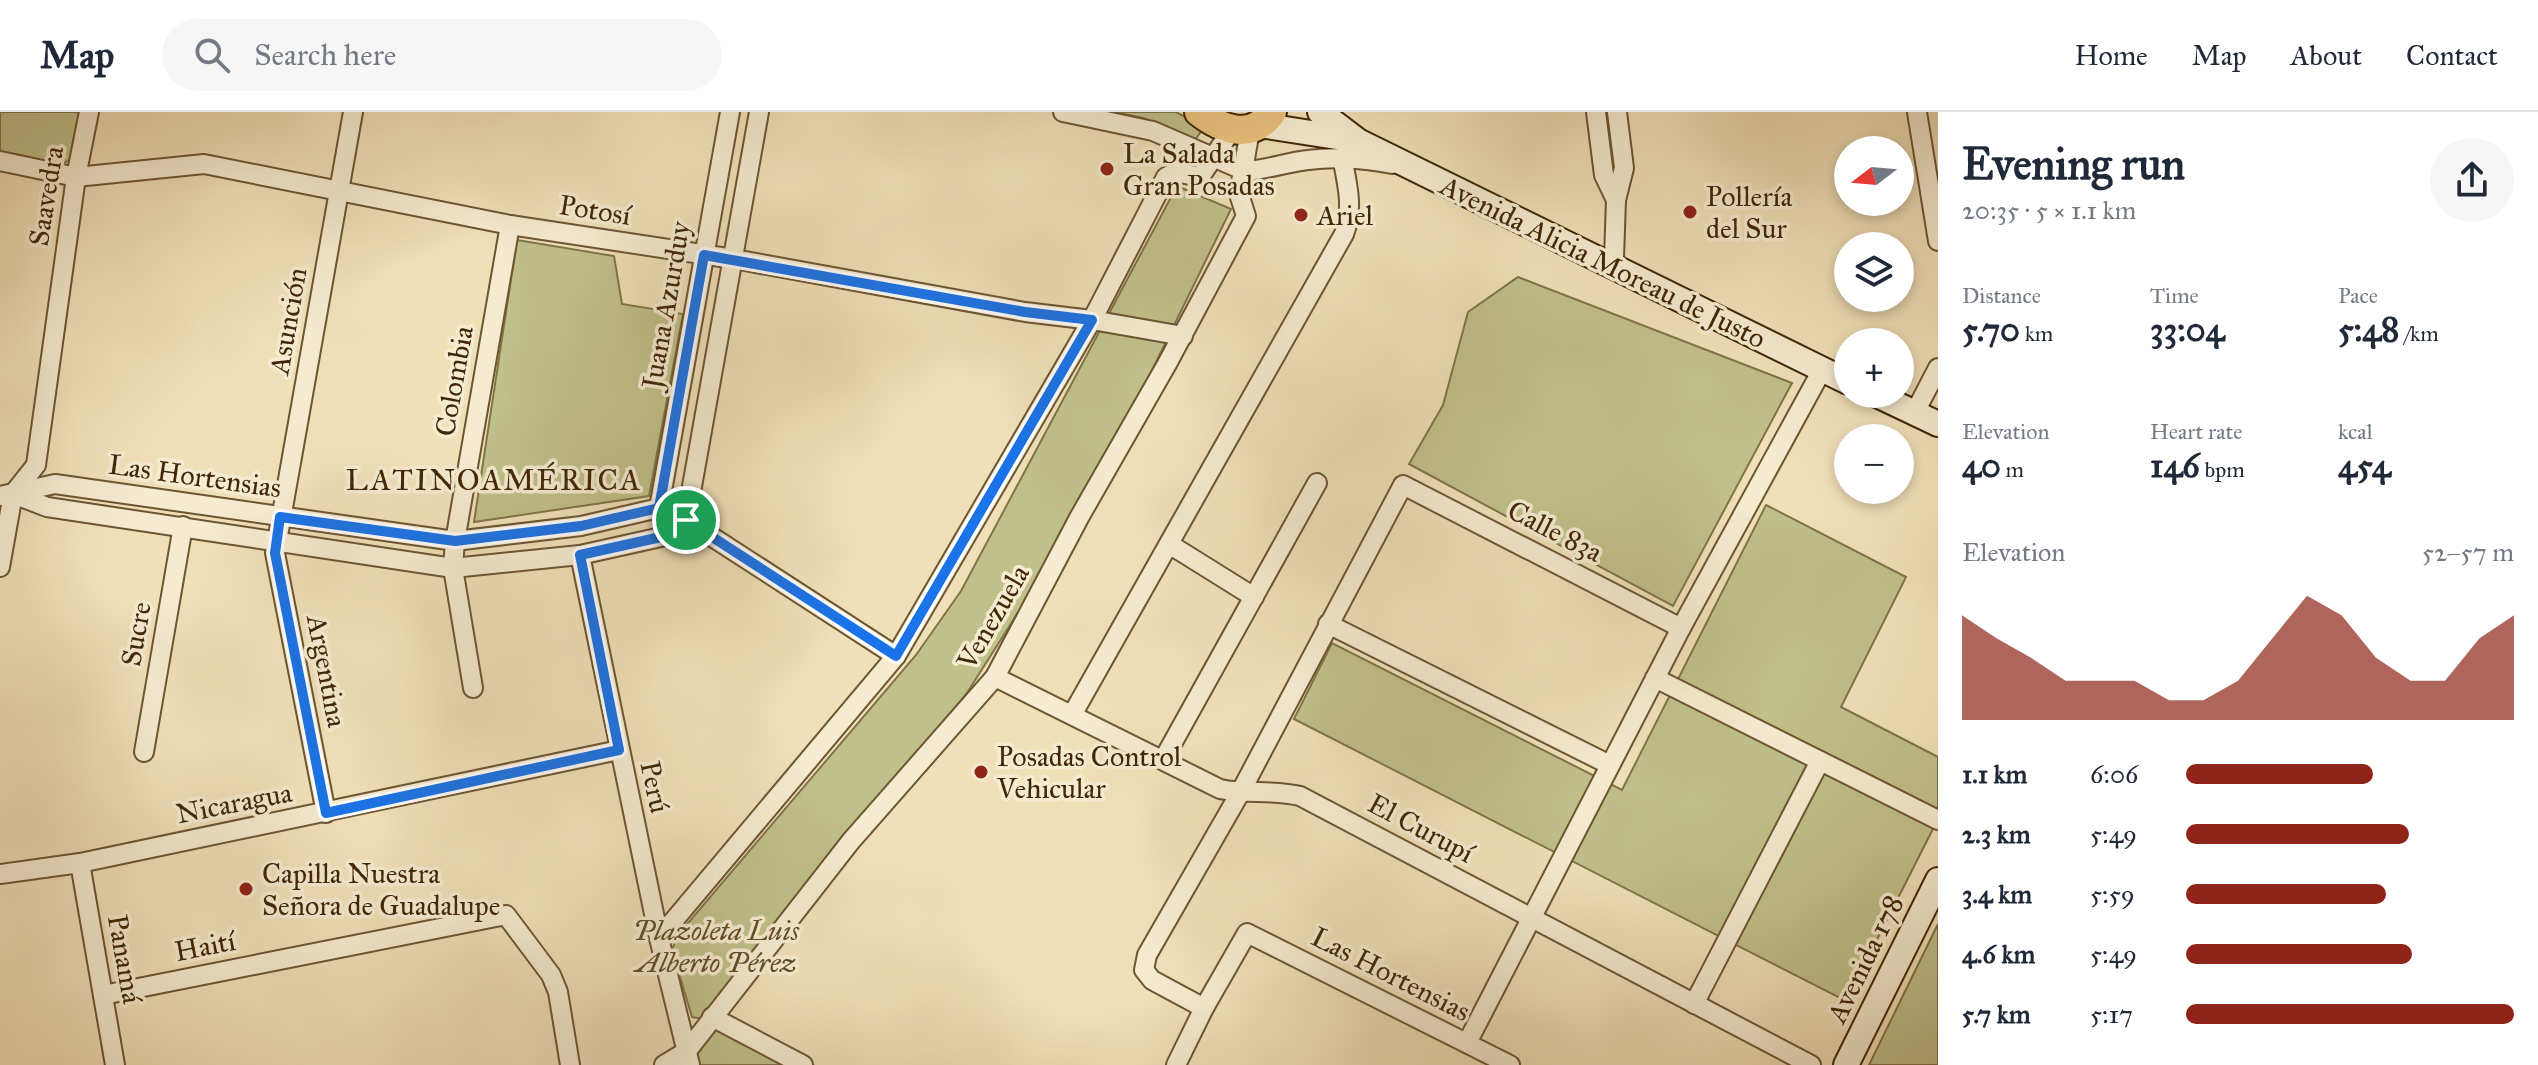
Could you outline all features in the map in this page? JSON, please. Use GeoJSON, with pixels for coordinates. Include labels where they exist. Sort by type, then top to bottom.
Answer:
{"type":"FeatureCollection","features":[{"type":"Feature","properties":{"kind":"main road","name":"Avenida Alicia Moreau de Justo"},"geometry":{"type":"LineString","coordinates":[[1199,112],[1212,122],[1253,124],[1417,170],[1834,376]]}},
{"type":"Feature","properties":{"kind":"main road","name":"Avenida Alicia Moreau de Justo"},"geometry":{"type":"LineString","coordinates":[[1320,112],[1350,149]]}},
{"type":"Feature","properties":{"kind":"main road"},"geometry":{"type":"LineString","coordinates":[[1906,408],[1938,424]]}},
{"type":"Feature","properties":{"kind":"main road","name":"Avenida 178"},"geometry":{"type":"LineString","coordinates":[[1846,1065],[1938,880]]}},
{"type":"Feature","properties":{"kind":"street","name":"Saavedra"},"geometry":{"type":"LineString","coordinates":[[0,567],[7,495],[36,465],[76,177],[89,112]]}},
{"type":"Feature","properties":{"kind":"street","name":"Asunción"},"geometry":{"type":"LineString","coordinates":[[277,540],[353,112]]}},
{"type":"Feature","properties":{"kind":"street","name":"Juana Azurduy"},"geometry":{"type":"LineString","coordinates":[[659,508],[730,112]]}},
{"type":"Feature","properties":{"kind":"street","name":"Juana Azurduy"},"geometry":{"type":"LineString","coordinates":[[686,520],[759,112]]}},
{"type":"Feature","properties":{"kind":"street"},"geometry":{"type":"LineString","coordinates":[[1063,112],[1153,131],[1245,171],[1350,149],[1349,220],[1344,234],[1072,715]]}},
{"type":"Feature","properties":{"kind":"street"},"geometry":{"type":"LineString","coordinates":[[1596,112],[1604,175],[1616,200]]}},
{"type":"Feature","properties":{"kind":"street"},"geometry":{"type":"LineString","coordinates":[[1617,112],[1624,168],[1616,200],[1614,258],[1619,271]]}},
{"type":"Feature","properties":{"kind":"street"},"geometry":{"type":"LineString","coordinates":[[1917,112],[1932,167],[1938,241]]}},
{"type":"Feature","properties":{"kind":"street"},"geometry":{"type":"LineString","coordinates":[[659,938],[896,656],[1092,320],[1166,177],[1175,172],[1200,177],[1214,158],[1253,124]]}},
{"type":"Feature","properties":{"kind":"street","name":"Venezuela"},"geometry":{"type":"LineString","coordinates":[[664,1065],[688,1058],[712,1017],[851,841],[995,677],[1246,216],[1239,194],[1253,124]]}},
{"type":"Feature","properties":{"kind":"street","name":"Potosí"},"geometry":{"type":"LineString","coordinates":[[0,161],[76,177],[204,164],[510,225],[734,259],[1025,312],[1183,336]]}},
{"type":"Feature","properties":{"kind":"street","name":"Colombia"},"geometry":{"type":"LineString","coordinates":[[473,688],[453,568],[455,541],[510,225]]}},
{"type":"Feature","properties":{"kind":"street"},"geometry":{"type":"LineString","coordinates":[[1915,412],[1938,368]]}},
{"type":"Feature","properties":{"kind":"street"},"geometry":{"type":"LineString","coordinates":[[1467,1043],[1681,628],[1822,370]]}},
{"type":"Feature","properties":{"kind":"street"},"geometry":{"type":"LineString","coordinates":[[1163,760],[1317,483]]}},
{"type":"Feature","properties":{"kind":"street","name":"Las Hortensias"},"geometry":{"type":"LineString","coordinates":[[7,495],[55,484],[455,541],[581,526],[659,508]]}},
{"type":"Feature","properties":{"kind":"street","name":"Calle 83a"},"geometry":{"type":"LineString","coordinates":[[1328,624],[1403,485],[1681,628]]}},
{"type":"Feature","properties":{"kind":"street","name":"Las Hortensias"},"geometry":{"type":"LineString","coordinates":[[7,495],[47,507],[453,568],[580,555],[670,535],[686,520]]}},
{"type":"Feature","properties":{"kind":"street"},"geometry":{"type":"LineString","coordinates":[[659,508],[686,520],[896,656]]}},
{"type":"Feature","properties":{"kind":"street","name":"Sucre"},"geometry":{"type":"LineString","coordinates":[[144,752],[183,526]]}},
{"type":"Feature","properties":{"kind":"street","name":"Argentina"},"geometry":{"type":"LineString","coordinates":[[277,540],[275,553],[326,813]]}},
{"type":"Feature","properties":{"kind":"street"},"geometry":{"type":"LineString","coordinates":[[1169,544],[1254,597]]}},
{"type":"Feature","properties":{"kind":"street","name":"Perú"},"geometry":{"type":"LineString","coordinates":[[580,555],[659,938],[688,1058]]}},
{"type":"Feature","properties":{"kind":"street"},"geometry":{"type":"LineString","coordinates":[[1176,1065],[1204,1008],[1152,980],[1144,970],[1147,955],[1240,793],[1328,624],[1610,765]]}},
{"type":"Feature","properties":{"kind":"street","name":"El Curupí"},"geometry":{"type":"LineString","coordinates":[[995,677],[1220,789],[1240,793],[1278,791],[1300,796],[1811,1065]]}},
{"type":"Feature","properties":{"kind":"street"},"geometry":{"type":"LineString","coordinates":[[1655,678],[1938,820]]}},
{"type":"Feature","properties":{"kind":"street","name":"Nicaragua"},"geometry":{"type":"LineString","coordinates":[[0,874],[80,863],[619,750]]}},
{"type":"Feature","properties":{"kind":"street"},"geometry":{"type":"LineString","coordinates":[[1694,1004],[1820,761]]}},
{"type":"Feature","properties":{"kind":"street","name":"Panamá"},"geometry":{"type":"LineString","coordinates":[[80,863],[115,1065]]}},
{"type":"Feature","properties":{"kind":"street","name":"Haití"},"geometry":{"type":"LineString","coordinates":[[103,995],[506,915],[551,975],[558,992],[570,1065]]}},
{"type":"Feature","properties":{"kind":"street","name":"Las Hortensias"},"geometry":{"type":"LineString","coordinates":[[1204,1008],[1247,933],[1467,1043],[1488,1060],[1510,1065]]}},
{"type":"Feature","properties":{"kind":"street"},"geometry":{"type":"LineString","coordinates":[[712,1017],[803,1065]]}},
{"type":"Feature","properties":{"kind":"green space"},"geometry":{"type":"Polygon","coordinates":[[[0,112],[81,112],[72,158],[60,166],[0,154],[0,112]]]}},
{"type":"Feature","properties":{"kind":"green space"},"geometry":{"type":"Polygon","coordinates":[[[1114,112],[1176,112],[1204,127],[1195,140],[1143,118],[1114,112]]]}},
{"type":"Feature","properties":{"kind":"green space","name":"Plazoleta Luis Alberto Pérez"},"geometry":{"type":"Polygon","coordinates":[[[1177,186],[1231,209],[1085,507],[967,693],[704,1019],[692,1017],[672,950],[677,936],[916,655],[961,591],[1177,186]]]}},
{"type":"Feature","properties":{"kind":"green space"},"geometry":{"type":"Polygon","coordinates":[[[517,240],[614,256],[622,304],[683,314],[649,496],[474,522],[517,240]]]}},
{"type":"Feature","properties":{"kind":"green space"},"geometry":{"type":"Polygon","coordinates":[[[1518,277],[1792,383],[1673,606],[1409,464],[1443,405],[1468,312],[1518,277]]]}},
{"type":"Feature","properties":{"kind":"green space"},"geometry":{"type":"Polygon","coordinates":[[[1766,505],[1906,577],[1841,707],[1938,757],[1938,819],[1846,1001],[1294,719],[1332,643],[1622,790],[1766,505]]]}},
{"type":"Feature","properties":{"kind":"green space"},"geometry":{"type":"Polygon","coordinates":[[[1938,924],[1938,1065],[1869,1065],[1938,924]]]}},
{"type":"Feature","properties":{"kind":"green space"},"geometry":{"type":"Polygon","coordinates":[[[717,1014],[814,1065],[693,1065],[717,1014]]]}},
{"type":"Feature","properties":{"kind":"place","name":"La Salada Gran Posadas"},"geometry":{"type":"Point","coordinates":[1107,169]}},
{"type":"Feature","properties":{"kind":"place","name":"Pollería del Sur"},"geometry":{"type":"Point","coordinates":[1690,212]}},
{"type":"Feature","properties":{"kind":"place","name":"Ariel"},"geometry":{"type":"Point","coordinates":[1301,215]}},
{"type":"Feature","properties":{"kind":"place","name":"Posadas Control Vehicular"},"geometry":{"type":"Point","coordinates":[981,772]}},
{"type":"Feature","properties":{"kind":"place","name":"Capilla Nuestra Señora de Guadalupe"},"geometry":{"type":"Point","coordinates":[246,889]}},
{"type":"Feature","properties":{"kind":"district","name":"LATINOAMÉRICA"},"geometry":{"type":"Point","coordinates":[494,480]}},
{"type":"Feature","properties":{"kind":"route"},"geometry":{"type":"LineString","coordinates":[[704,255],[1025,312],[1092,320],[896,656],[686,520],[670,535],[580,555],[619,750],[326,813],[275,553],[280,517],[455,541],[581,526],[659,508],[704,255]]}}]}
